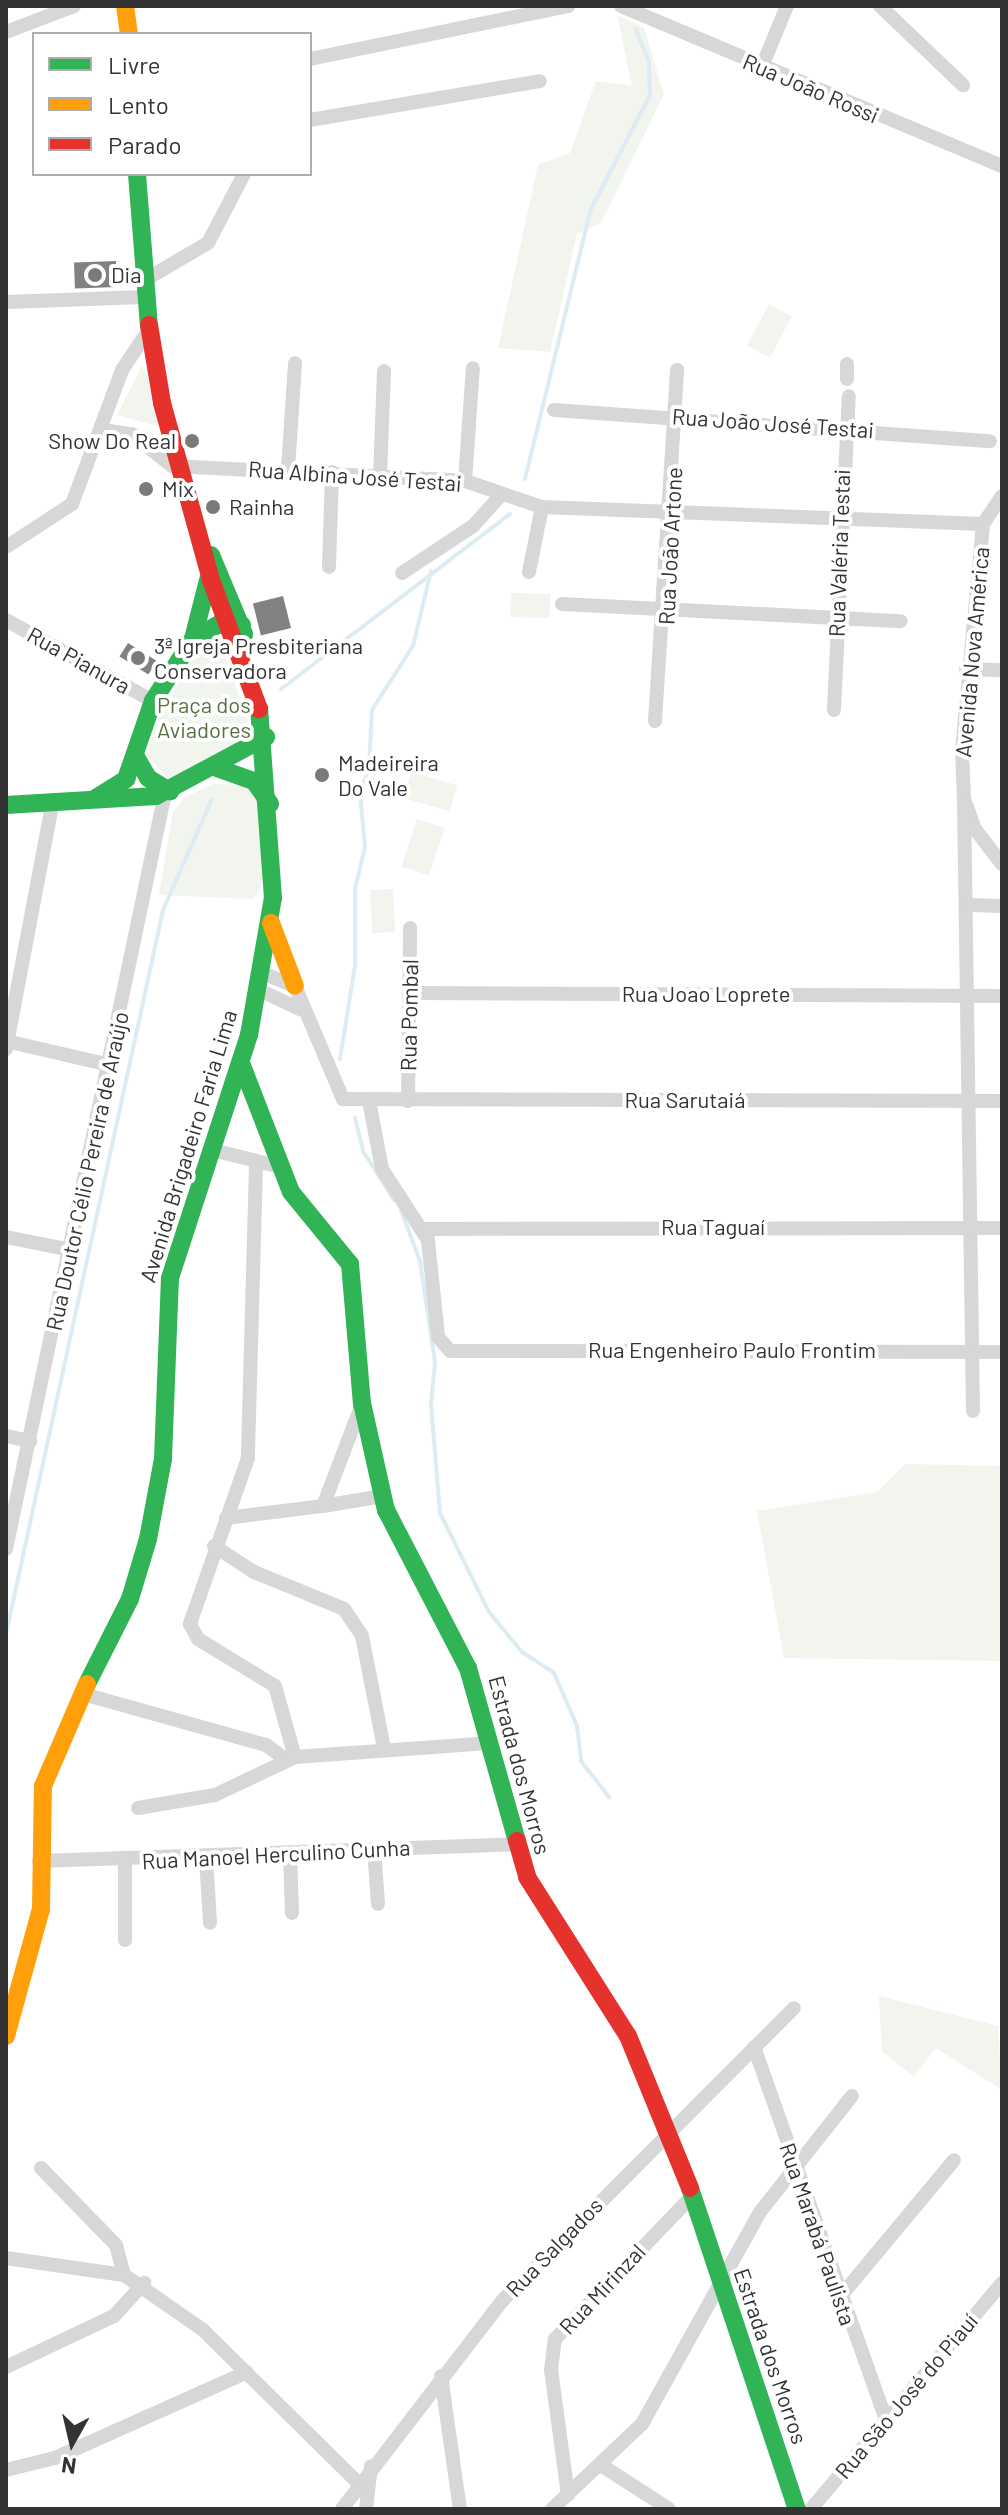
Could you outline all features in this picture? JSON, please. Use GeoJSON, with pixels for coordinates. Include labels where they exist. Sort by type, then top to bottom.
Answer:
{"type":"FeatureCollection","features":[{"type":"Feature","properties":{"kind":"main road"},"geometry":{"type":"LineString","coordinates":[[125,6],[131,32]]}},
{"type":"Feature","properties":{"kind":"main road"},"geometry":{"type":"LineString","coordinates":[[131,32],[137,6]]}},
{"type":"Feature","properties":{"kind":"main road","name":"Avenida Brigadeiro Faria Lima"},"geometry":{"type":"LineString","coordinates":[[6,2036],[36,1939],[43,1786],[83,1694],[130,1599],[148,1539],[163,1459],[170,1278],[241,1063],[260,982],[270,921],[273,810],[266,737],[251,676],[203,543],[177,458],[148,331],[137,176]]}},
{"type":"Feature","properties":{"kind":"main road","name":"Avenida Brigadeiro Faria Lima"},"geometry":{"type":"LineString","coordinates":[[203,543],[209,569],[234,624]]}},
{"type":"Feature","properties":{"kind":"main road"},"geometry":{"type":"LineString","coordinates":[[96,798],[118,787],[136,757],[153,701],[193,639],[209,569]]}},
{"type":"Feature","properties":{"kind":"main road"},"geometry":{"type":"LineString","coordinates":[[193,639],[234,624]]}},
{"type":"Feature","properties":{"kind":"main road"},"geometry":{"type":"LineString","coordinates":[[6,805],[96,798],[133,801],[168,792],[266,737]]}},
{"type":"Feature","properties":{"kind":"main road"},"geometry":{"type":"LineString","coordinates":[[136,757],[148,778],[168,792]]}},
{"type":"Feature","properties":{"kind":"main road"},"geometry":{"type":"LineString","coordinates":[[214,767],[254,781],[273,810]]}},
{"type":"Feature","properties":{"kind":"main road"},"geometry":{"type":"LineString","coordinates":[[270,921],[295,986]]}},
{"type":"Feature","properties":{"kind":"main road","name":"Estrada dos Morros"},"geometry":{"type":"LineString","coordinates":[[241,1063],[299,1205],[353,1272],[362,1403],[382,1496],[401,1548],[436,1595],[455,1639],[488,1743],[514,1844],[538,1899],[628,2036],[670,2129],[797,2509]]}},
{"type":"Feature","properties":{"kind":"main road"},"geometry":{"type":"LineString","coordinates":[[233,1089],[261,1107]]}},
{"type":"Feature","properties":{"kind":"street"},"geometry":{"type":"LineString","coordinates":[[6,32],[74,6]]}},
{"type":"Feature","properties":{"kind":"street"},"geometry":{"type":"LineString","coordinates":[[312,59],[569,6]]}},
{"type":"Feature","properties":{"kind":"street","name":"Rua João Rossi"},"geometry":{"type":"LineString","coordinates":[[621,6],[636,8],[761,69],[1002,166]]}},
{"type":"Feature","properties":{"kind":"street"},"geometry":{"type":"LineString","coordinates":[[761,69],[787,6]]}},
{"type":"Feature","properties":{"kind":"street"},"geometry":{"type":"LineString","coordinates":[[880,6],[963,85]]}},
{"type":"Feature","properties":{"kind":"street"},"geometry":{"type":"LineString","coordinates":[[312,120],[540,81]]}},
{"type":"Feature","properties":{"kind":"street"},"geometry":{"type":"LineString","coordinates":[[6,302],[143,289],[208,243],[243,176]]}},
{"type":"Feature","properties":{"kind":"street"},"geometry":{"type":"LineString","coordinates":[[6,547],[72,504],[122,370],[148,331]]}},
{"type":"Feature","properties":{"kind":"street"},"geometry":{"type":"LineString","coordinates":[[288,469],[295,363]]}},
{"type":"Feature","properties":{"kind":"street"},"geometry":{"type":"LineString","coordinates":[[465,481],[473,368]]}},
{"type":"Feature","properties":{"kind":"street","name":"Rua João Artone"},"geometry":{"type":"LineString","coordinates":[[655,721],[667,609],[677,370]]}},
{"type":"Feature","properties":{"kind":"street"},"geometry":{"type":"LineString","coordinates":[[380,476],[384,371]]}},
{"type":"Feature","properties":{"kind":"street","name":"Rua Valéria Testai"},"geometry":{"type":"LineString","coordinates":[[834,710],[839,520],[844,426],[849,396]]}},
{"type":"Feature","properties":{"kind":"street","name":"Rua João José Testai"},"geometry":{"type":"LineString","coordinates":[[554,410],[844,426],[990,441]]}},
{"type":"Feature","properties":{"kind":"street"},"geometry":{"type":"LineString","coordinates":[[102,430],[124,430],[150,452],[177,458]]}},
{"type":"Feature","properties":{"kind":"street","name":"Rua Albina José Testai"},"geometry":{"type":"LineString","coordinates":[[177,458],[465,481],[542,507],[670,516],[983,524]]}},
{"type":"Feature","properties":{"kind":"street"},"geometry":{"type":"LineString","coordinates":[[329,567],[332,472]]}},
{"type":"Feature","properties":{"kind":"street"},"geometry":{"type":"LineString","coordinates":[[402,573],[473,526],[502,494]]}},
{"type":"Feature","properties":{"kind":"street"},"geometry":{"type":"LineString","coordinates":[[983,524],[1002,496]]}},
{"type":"Feature","properties":{"kind":"street"},"geometry":{"type":"LineString","coordinates":[[529,572],[542,507]]}},
{"type":"Feature","properties":{"kind":"street","name":"Avenida Nova América"},"geometry":{"type":"LineString","coordinates":[[983,524],[966,669],[964,799],[975,829],[1002,864]]}},
{"type":"Feature","properties":{"kind":"street"},"geometry":{"type":"LineString","coordinates":[[562,604],[901,621]]}},
{"type":"Feature","properties":{"kind":"street","name":"Rua Pianura"},"geometry":{"type":"LineString","coordinates":[[6,620],[153,701]]}},
{"type":"Feature","properties":{"kind":"street"},"geometry":{"type":"LineString","coordinates":[[966,669],[1002,670]]}},
{"type":"Feature","properties":{"kind":"street","name":"Rua Doutor Célio Pereira de Araújo"},"geometry":{"type":"LineString","coordinates":[[6,1549],[168,792]]}},
{"type":"Feature","properties":{"kind":"street"},"geometry":{"type":"LineString","coordinates":[[964,799],[971,905],[973,1411]]}},
{"type":"Feature","properties":{"kind":"street"},"geometry":{"type":"LineString","coordinates":[[53,801],[7,1044],[110,1065]]}},
{"type":"Feature","properties":{"kind":"street"},"geometry":{"type":"LineString","coordinates":[[971,905],[1002,906]]}},
{"type":"Feature","properties":{"kind":"street","name":"Rua Pombal"},"geometry":{"type":"LineString","coordinates":[[408,1101],[410,928]]}},
{"type":"Feature","properties":{"kind":"street"},"geometry":{"type":"LineString","coordinates":[[260,982],[295,986],[302,1010]]}},
{"type":"Feature","properties":{"kind":"street"},"geometry":{"type":"LineString","coordinates":[[260,982],[302,1010]]}},
{"type":"Feature","properties":{"kind":"street","name":"Rua Joao Loprete"},"geometry":{"type":"LineString","coordinates":[[411,993],[1002,996]]}},
{"type":"Feature","properties":{"kind":"street","name":"Rua Sarutaiá"},"geometry":{"type":"LineString","coordinates":[[302,1010],[336,1095],[369,1101],[1002,1101]]}},
{"type":"Feature","properties":{"kind":"street"},"geometry":{"type":"LineString","coordinates":[[369,1101],[378,1161],[424,1229]]}},
{"type":"Feature","properties":{"kind":"street"},"geometry":{"type":"LineString","coordinates":[[212,1150],[256,1166],[281,1167]]}},
{"type":"Feature","properties":{"kind":"street"},"geometry":{"type":"LineString","coordinates":[[256,1166],[252,1420],[226,1518],[191,1608],[193,1632],[275,1686],[290,1758]]}},
{"type":"Feature","properties":{"kind":"street","name":"Rua Taguaí"},"geometry":{"type":"LineString","coordinates":[[424,1229],[1002,1228]]}},
{"type":"Feature","properties":{"kind":"street","name":"Rua Engenheiro Paulo Frontim"},"geometry":{"type":"LineString","coordinates":[[424,1229],[438,1337],[462,1351],[1002,1352]]}},
{"type":"Feature","properties":{"kind":"street"},"geometry":{"type":"LineString","coordinates":[[6,1237],[71,1250]]}},
{"type":"Feature","properties":{"kind":"street"},"geometry":{"type":"LineString","coordinates":[[323,1506],[362,1403]]}},
{"type":"Feature","properties":{"kind":"street"},"geometry":{"type":"LineString","coordinates":[[6,1436],[30,1441]]}},
{"type":"Feature","properties":{"kind":"street"},"geometry":{"type":"LineString","coordinates":[[226,1518],[382,1496]]}},
{"type":"Feature","properties":{"kind":"street"},"geometry":{"type":"LineString","coordinates":[[214,1546],[254,1572],[344,1609],[362,1636],[384,1748]]}},
{"type":"Feature","properties":{"kind":"street"},"geometry":{"type":"LineString","coordinates":[[83,1694],[266,1745],[290,1758]]}},
{"type":"Feature","properties":{"kind":"street"},"geometry":{"type":"LineString","coordinates":[[138,1808],[215,1795],[290,1758],[384,1748],[488,1743]]}},
{"type":"Feature","properties":{"kind":"street","name":"Rua Manoel Herculino Cunha"},"geometry":{"type":"LineString","coordinates":[[39,1861],[125,1861],[514,1844]]}},
{"type":"Feature","properties":{"kind":"street"},"geometry":{"type":"LineString","coordinates":[[374,1849],[378,1904]]}},
{"type":"Feature","properties":{"kind":"street"},"geometry":{"type":"LineString","coordinates":[[290,1853],[292,1913]]}},
{"type":"Feature","properties":{"kind":"street"},"geometry":{"type":"LineString","coordinates":[[206,1857],[210,1923]]}},
{"type":"Feature","properties":{"kind":"street"},"geometry":{"type":"LineString","coordinates":[[125,1861],[125,1940]]}},
{"type":"Feature","properties":{"kind":"street","name":"Rua Salgados"},"geometry":{"type":"LineString","coordinates":[[342,2509],[358,2483],[441,2376],[556,2242],[794,2008]]}},
{"type":"Feature","properties":{"kind":"street","name":"Rua Marabá Paulista"},"geometry":{"type":"LineString","coordinates":[[754,2047],[840,2297],[886,2419]]}},
{"type":"Feature","properties":{"kind":"street"},"geometry":{"type":"LineString","coordinates":[[552,2509],[601,2465],[655,2405],[721,2285],[794,2165],[852,2096]]}},
{"type":"Feature","properties":{"kind":"street"},"geometry":{"type":"LineString","coordinates":[[840,2297],[954,2160]]}},
{"type":"Feature","properties":{"kind":"street"},"geometry":{"type":"LineString","coordinates":[[41,2168],[116,2245],[124,2275]]}},
{"type":"Feature","properties":{"kind":"street","name":"Rua Mirinzal"},"geometry":{"type":"LineString","coordinates":[[568,2495],[553,2396],[555,2339],[693,2195]]}},
{"type":"Feature","properties":{"kind":"street"},"geometry":{"type":"LineString","coordinates":[[6,2258],[124,2275],[144,2283],[247,2372],[358,2483]]}},
{"type":"Feature","properties":{"kind":"street"},"geometry":{"type":"LineString","coordinates":[[6,2367],[114,2316],[144,2283]]}},
{"type":"Feature","properties":{"kind":"street","name":"Rua São José do Piauí"},"geometry":{"type":"LineString","coordinates":[[811,2509],[1002,2283]]}},
{"type":"Feature","properties":{"kind":"street"},"geometry":{"type":"LineString","coordinates":[[6,2470],[55,2458],[247,2372]]}},
{"type":"Feature","properties":{"kind":"street"},"geometry":{"type":"LineString","coordinates":[[441,2376],[460,2509]]}},
{"type":"Feature","properties":{"kind":"street"},"geometry":{"type":"LineString","coordinates":[[601,2465],[669,2509]]}},
{"type":"Feature","properties":{"kind":"street"},"geometry":{"type":"LineString","coordinates":[[366,2509],[371,2466]]}},
{"type":"Feature","properties":{"kind":"green space"},"geometry":{"type":"Polygon","coordinates":[[[617,15],[644,28],[664,94],[601,223],[577,234],[550,352],[498,348],[538,165],[570,153],[596,81],[632,86],[617,15]]]}},
{"type":"Feature","properties":{"kind":"green space"},"geometry":{"type":"Polygon","coordinates":[[[769,304],[792,316],[770,358],[747,345],[769,304]]]}},
{"type":"Feature","properties":{"kind":"green space"},"geometry":{"type":"Polygon","coordinates":[[[142,366],[148,379],[157,426],[117,415],[142,366]]]}},
{"type":"Feature","properties":{"kind":"green space"},"geometry":{"type":"Polygon","coordinates":[[[511,593],[550,594],[550,618],[511,617],[511,593]]]}},
{"type":"Feature","properties":{"kind":"green space","name":"Praça dos Aviadores"},"geometry":{"type":"Polygon","coordinates":[[[217,632],[253,735],[170,780],[147,756],[154,728],[194,653],[217,632]]]}},
{"type":"Feature","properties":{"kind":"green space"},"geometry":{"type":"Polygon","coordinates":[[[411,772],[457,785],[450,811],[404,798],[411,772]]]}},
{"type":"Feature","properties":{"kind":"green space"},"geometry":{"type":"Polygon","coordinates":[[[214,784],[247,785],[259,803],[262,884],[254,899],[159,895],[173,812],[185,797],[214,784]]]}},
{"type":"Feature","properties":{"kind":"green space"},"geometry":{"type":"Polygon","coordinates":[[[417,819],[445,828],[429,876],[402,867],[417,819]]]}},
{"type":"Feature","properties":{"kind":"green space"},"geometry":{"type":"Polygon","coordinates":[[[393,889],[395,932],[372,933],[370,890],[393,889]]]}},
{"type":"Feature","properties":{"kind":"green space"},"geometry":{"type":"Polygon","coordinates":[[[905,1464],[1002,1466],[1002,1661],[784,1658],[757,1511],[877,1492],[905,1464]]]}},
{"type":"Feature","properties":{"kind":"green space"},"geometry":{"type":"Polygon","coordinates":[[[879,1996],[998,2026],[1002,2090],[936,2048],[914,2077],[882,2051],[879,1996]]]}},
{"type":"Feature","properties":{"kind":"building","name":"Dia"},"geometry":{"type":"Polygon","coordinates":[[[116,261],[117,287],[75,288],[74,262],[116,261]]]}},
{"type":"Feature","properties":{"kind":"building"},"geometry":{"type":"Polygon","coordinates":[[[283,596],[291,628],[261,636],[253,603],[283,596]]]}},
{"type":"Feature","properties":{"kind":"building","name":"3ª Igreja Presbiteriana Conservadora"},"geometry":{"type":"Polygon","coordinates":[[[128,643],[157,661],[148,675],[120,657],[128,643]]]}},
{"type":"Feature","properties":{"kind":"waterway"},"geometry":{"type":"LineString","coordinates":[[525,479],[591,209],[650,95],[649,62],[636,29]]}},
{"type":"Feature","properties":{"kind":"waterway"},"geometry":{"type":"LineString","coordinates":[[281,689],[510,514]]}},
{"type":"Feature","properties":{"kind":"waterway"},"geometry":{"type":"LineString","coordinates":[[340,1059],[355,965],[355,889],[365,847],[360,793],[369,768],[372,710],[413,646],[431,571]]}},
{"type":"Feature","properties":{"kind":"waterway"},"geometry":{"type":"LineString","coordinates":[[6,1634],[163,910],[212,799]]}},
{"type":"Feature","properties":{"kind":"waterway"},"geometry":{"type":"LineString","coordinates":[[355,1118],[363,1151],[394,1200]]}},
{"type":"Feature","properties":{"kind":"waterway"},"geometry":{"type":"LineString","coordinates":[[401,1210],[420,1261],[435,1363],[431,1404],[440,1513],[489,1612],[522,1652],[554,1673],[577,1726],[581,1761],[609,1797]]}},
{"type":"Feature","properties":{"kind":"traffic: fast"},"geometry":{"type":"LineString","coordinates":[[137,176],[149,325]]}},
{"type":"Feature","properties":{"kind":"traffic: fast"},"geometry":{"type":"LineString","coordinates":[[211,555],[244,634]]}},
{"type":"Feature","properties":{"kind":"traffic: fast"},"geometry":{"type":"LineString","coordinates":[[193,639],[208,580]]}},
{"type":"Feature","properties":{"kind":"traffic: fast"},"geometry":{"type":"LineString","coordinates":[[96,798],[126,779],[153,701],[193,639],[217,625],[242,625]]}},
{"type":"Feature","properties":{"kind":"traffic: fast"},"geometry":{"type":"LineString","coordinates":[[87,1684],[130,1599],[148,1539],[163,1459],[170,1278],[249,1035],[273,898],[259,709]]}},
{"type":"Feature","properties":{"kind":"traffic: fast"},"geometry":{"type":"LineString","coordinates":[[6,805],[156,796],[266,737]]}},
{"type":"Feature","properties":{"kind":"traffic: fast"},"geometry":{"type":"LineString","coordinates":[[136,757],[148,778],[170,791]]}},
{"type":"Feature","properties":{"kind":"traffic: fast"},"geometry":{"type":"LineString","coordinates":[[214,767],[254,781],[270,804]]}},
{"type":"Feature","properties":{"kind":"traffic: fast"},"geometry":{"type":"LineString","coordinates":[[241,1063],[291,1192],[350,1264],[362,1403],[386,1510],[468,1668],[517,1841]]}},
{"type":"Feature","properties":{"kind":"traffic: fast"},"geometry":{"type":"LineString","coordinates":[[690,2188],[797,2509]]}},
{"type":"Feature","properties":{"kind":"traffic: slow"},"geometry":{"type":"LineString","coordinates":[[125,6],[129,32]]}},
{"type":"Feature","properties":{"kind":"traffic: slow"},"geometry":{"type":"LineString","coordinates":[[271,923],[295,986]]}},
{"type":"Feature","properties":{"kind":"traffic: slow"},"geometry":{"type":"LineString","coordinates":[[6,2036],[41,1909],[43,1786],[87,1684]]}},
{"type":"Feature","properties":{"kind":"traffic: jam"},"geometry":{"type":"LineString","coordinates":[[149,325],[162,403],[211,580],[259,709]]}},
{"type":"Feature","properties":{"kind":"traffic: jam"},"geometry":{"type":"LineString","coordinates":[[517,1841],[527,1877],[628,2036],[690,2188]]}},
{"type":"Feature","properties":{"kind":"place","name":"Dia"},"geometry":{"type":"Point","coordinates":[95,275]}},
{"type":"Feature","properties":{"kind":"place","name":"Show Do Real"},"geometry":{"type":"Point","coordinates":[192,441]}},
{"type":"Feature","properties":{"kind":"place","name":"Mix"},"geometry":{"type":"Point","coordinates":[146,489]}},
{"type":"Feature","properties":{"kind":"place","name":"Rainha"},"geometry":{"type":"Point","coordinates":[213,507]}},
{"type":"Feature","properties":{"kind":"place","name":"3ª Igreja Presbiteriana Conservadora"},"geometry":{"type":"Point","coordinates":[138,658]}},
{"type":"Feature","properties":{"kind":"place","name":"Madeireira Do Vale"},"geometry":{"type":"Point","coordinates":[322,775]}}]}
